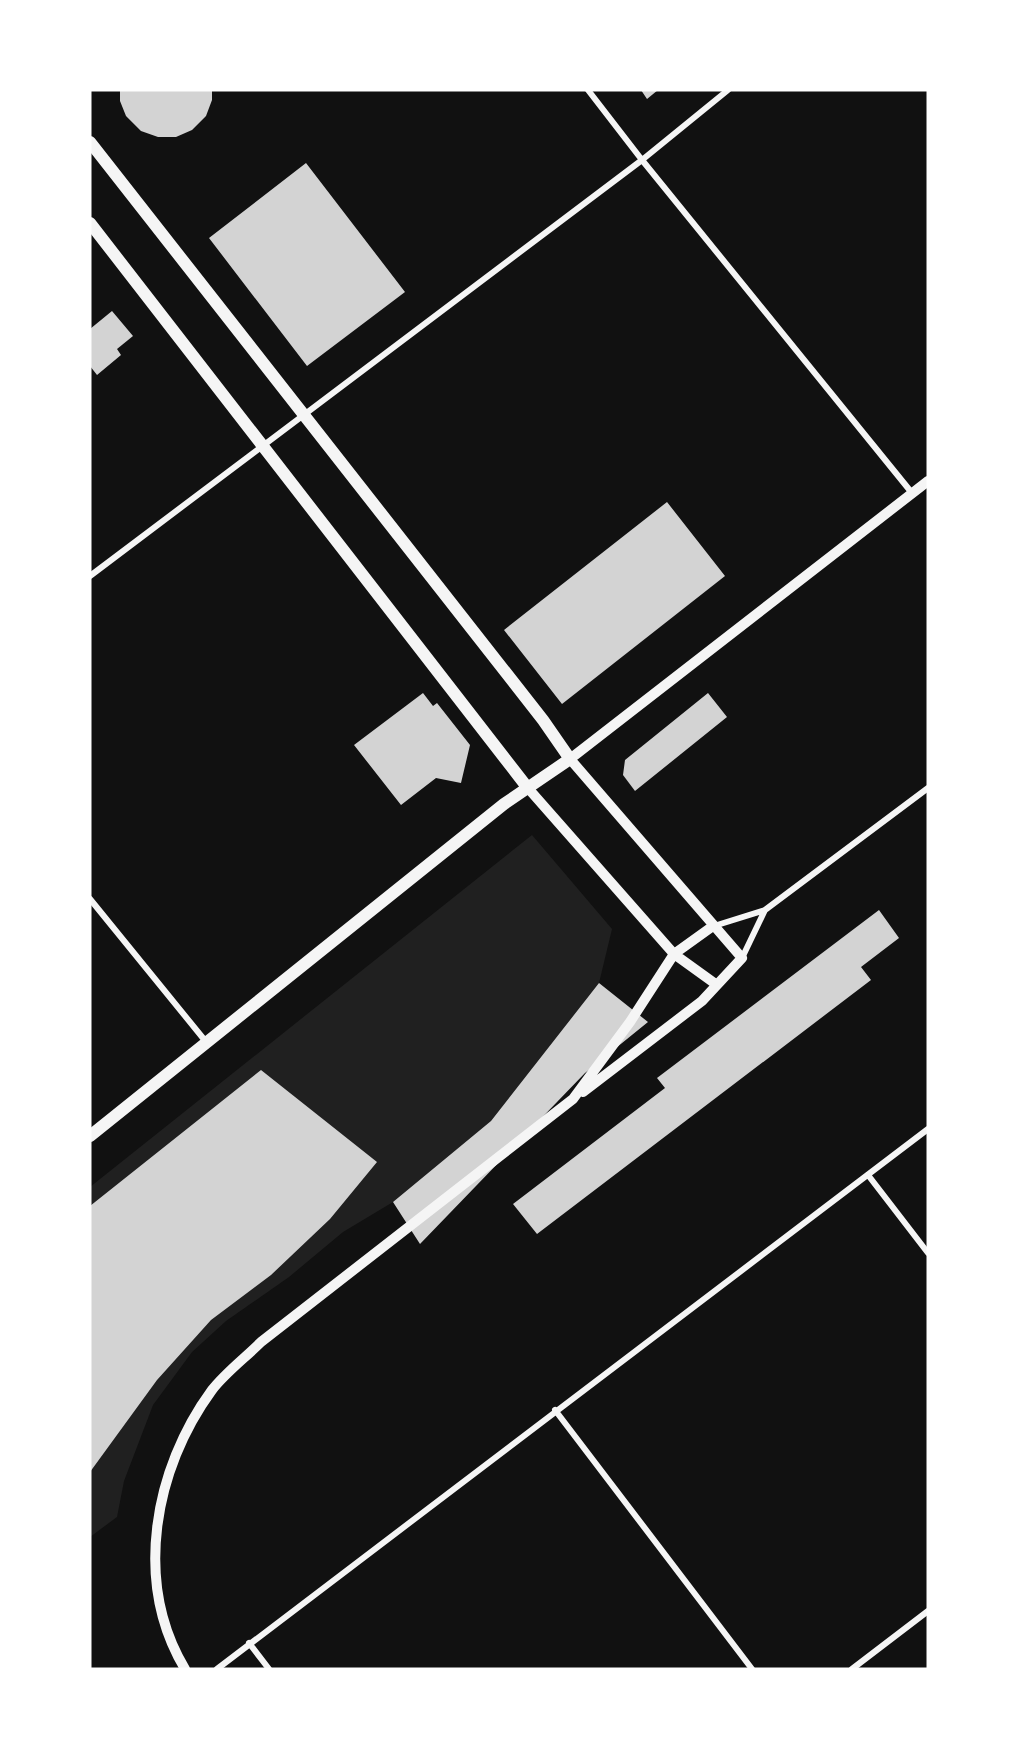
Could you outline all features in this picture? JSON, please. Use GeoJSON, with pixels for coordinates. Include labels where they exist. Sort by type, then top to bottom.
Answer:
{"type":"FeatureCollection","features":[{"type":"Feature","properties":{"kind":"main road"},"geometry":{"type":"LineString","coordinates":[[90,142],[543,720],[570,759],[527,787],[90,1136]]}},
{"type":"Feature","properties":{"kind":"main road"},"geometry":{"type":"LineString","coordinates":[[90,223],[527,787]]}},
{"type":"Feature","properties":{"kind":"street"},"geometry":{"type":"LineString","coordinates":[[588,90],[912,493]]}},
{"type":"Feature","properties":{"kind":"street"},"geometry":{"type":"LineString","coordinates":[[90,576],[642,160],[728,90]]}},
{"type":"Feature","properties":{"kind":"street"},"geometry":{"type":"LineString","coordinates":[[742,958],[570,759],[928,481]]}},
{"type":"Feature","properties":{"kind":"street"},"geometry":{"type":"LineString","coordinates":[[527,787],[674,954],[717,985]]}},
{"type":"Feature","properties":{"kind":"street"},"geometry":{"type":"LineString","coordinates":[[573,1099],[630,1022],[674,954],[713,926],[765,910],[928,788]]}},
{"type":"Feature","properties":{"kind":"street"},"geometry":{"type":"LineString","coordinates":[[90,899],[207,1043]]}},
{"type":"Feature","properties":{"kind":"street"},"geometry":{"type":"LineString","coordinates":[[185,1669],[158,1606],[155,1538],[165,1481],[190,1424],[214,1388],[261,1342],[558,1110],[702,1001],[742,958],[765,910]]}},
{"type":"Feature","properties":{"kind":"street"},"geometry":{"type":"LineString","coordinates":[[217,1669],[555,1410],[928,1129]]}},
{"type":"Feature","properties":{"kind":"street"},"geometry":{"type":"LineString","coordinates":[[868,1175],[928,1253]]}},
{"type":"Feature","properties":{"kind":"street"},"geometry":{"type":"LineString","coordinates":[[555,1410],[752,1669]]}},
{"type":"Feature","properties":{"kind":"street"},"geometry":{"type":"LineString","coordinates":[[852,1669],[928,1611]]}},
{"type":"Feature","properties":{"kind":"street"},"geometry":{"type":"LineString","coordinates":[[249,1643],[268,1669]]}},
{"type":"Feature","properties":{"kind":"shaded area"},"geometry":{"type":"Polygon","coordinates":[[[532,835],[612,929],[599,983],[491,1121],[393,1202],[343,1232],[289,1277],[226,1321],[192,1352],[153,1405],[124,1481],[117,1517],[90,1537],[90,1187],[532,835]]]}},
{"type":"Feature","properties":{"kind":"building"},"geometry":{"type":"Polygon","coordinates":[[[120,90],[212,90],[212,100],[206,116],[192,130],[176,137],[158,137],[141,131],[126,116],[120,101],[120,90]]]}},
{"type":"Feature","properties":{"kind":"building"},"geometry":{"type":"Polygon","coordinates":[[[641,90],[658,90],[647,99],[641,90]]]}},
{"type":"Feature","properties":{"kind":"building"},"geometry":{"type":"Polygon","coordinates":[[[306,163],[405,292],[307,366],[209,238],[306,163]]]}},
{"type":"Feature","properties":{"kind":"building"},"geometry":{"type":"Polygon","coordinates":[[[112,311],[133,336],[117,349],[121,355],[97,375],[90,366],[90,329],[112,311]]]}},
{"type":"Feature","properties":{"kind":"building"},"geometry":{"type":"Polygon","coordinates":[[[667,502],[725,576],[562,704],[504,630],[667,502]]]}},
{"type":"Feature","properties":{"kind":"building"},"geometry":{"type":"Polygon","coordinates":[[[423,693],[433,706],[437,703],[470,745],[461,783],[436,778],[401,805],[354,745],[423,693]]]}},
{"type":"Feature","properties":{"kind":"building"},"geometry":{"type":"Polygon","coordinates":[[[708,693],[727,717],[635,791],[623,775],[625,760],[708,693]]]}},
{"type":"Feature","properties":{"kind":"building"},"geometry":{"type":"Polygon","coordinates":[[[879,910],[899,938],[861,967],[871,980],[537,1234],[513,1204],[665,1088],[657,1078],[879,910]]]}},
{"type":"Feature","properties":{"kind":"building"},"geometry":{"type":"Polygon","coordinates":[[[599,983],[648,1022],[585,1073],[420,1244],[393,1202],[491,1121],[599,983]]]}},
{"type":"Feature","properties":{"kind":"building"},"geometry":{"type":"Polygon","coordinates":[[[261,1070],[377,1162],[330,1219],[271,1275],[211,1320],[157,1380],[90,1472],[90,1206],[261,1070]]]}}]}
